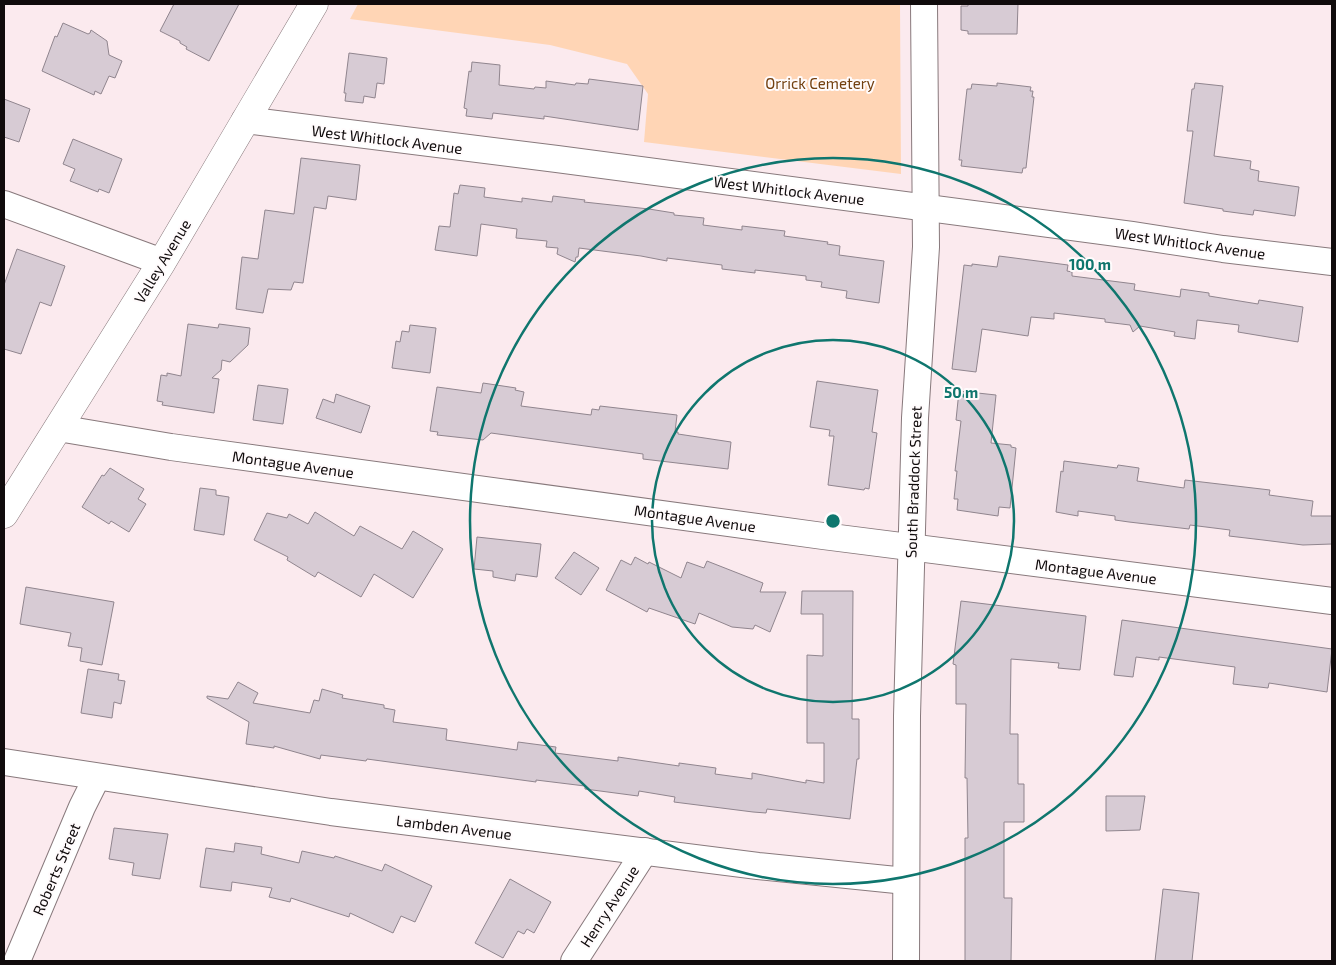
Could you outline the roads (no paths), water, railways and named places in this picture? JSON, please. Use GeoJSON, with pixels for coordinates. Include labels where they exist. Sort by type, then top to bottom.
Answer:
{"type":"FeatureCollection","features":[{"type":"Feature","properties":{"kind":"main road","name":"Valley Avenue"},"geometry":{"type":"LineString","coordinates":[[4,514],[162,262],[314,4]]}},
{"type":"Feature","properties":{"kind":"street","name":"South Braddock Street"},"geometry":{"type":"LineString","coordinates":[[906,961],[907,716],[914,418],[926,247],[924,4]]}},
{"type":"Feature","properties":{"kind":"street","name":"West Whitlock Avenue"},"geometry":{"type":"LineString","coordinates":[[245,120],[557,159],[1332,262]]}},
{"type":"Feature","properties":{"kind":"street"},"geometry":{"type":"LineString","coordinates":[[4,204],[162,262]]}},
{"type":"Feature","properties":{"kind":"street","name":"Montague Avenue"},"geometry":{"type":"LineString","coordinates":[[58,428],[171,447],[911,548],[1332,601]]}},
{"type":"Feature","properties":{"kind":"street","name":"Lambden Avenue"},"geometry":{"type":"LineString","coordinates":[[4,762],[331,812],[758,866],[906,880]]}},
{"type":"Feature","properties":{"kind":"street","name":"Roberts Street"},"geometry":{"type":"LineString","coordinates":[[17,961],[82,807],[97,777]]}},
{"type":"Feature","properties":{"kind":"street","name":"Henry Avenue"},"geometry":{"type":"LineString","coordinates":[[574,961],[645,851]]}},
{"type":"Feature","properties":{"kind":"park label","name":"Orrick Cemetery"},"geometry":{"type":"Point","coordinates":[820,83]}}]}
